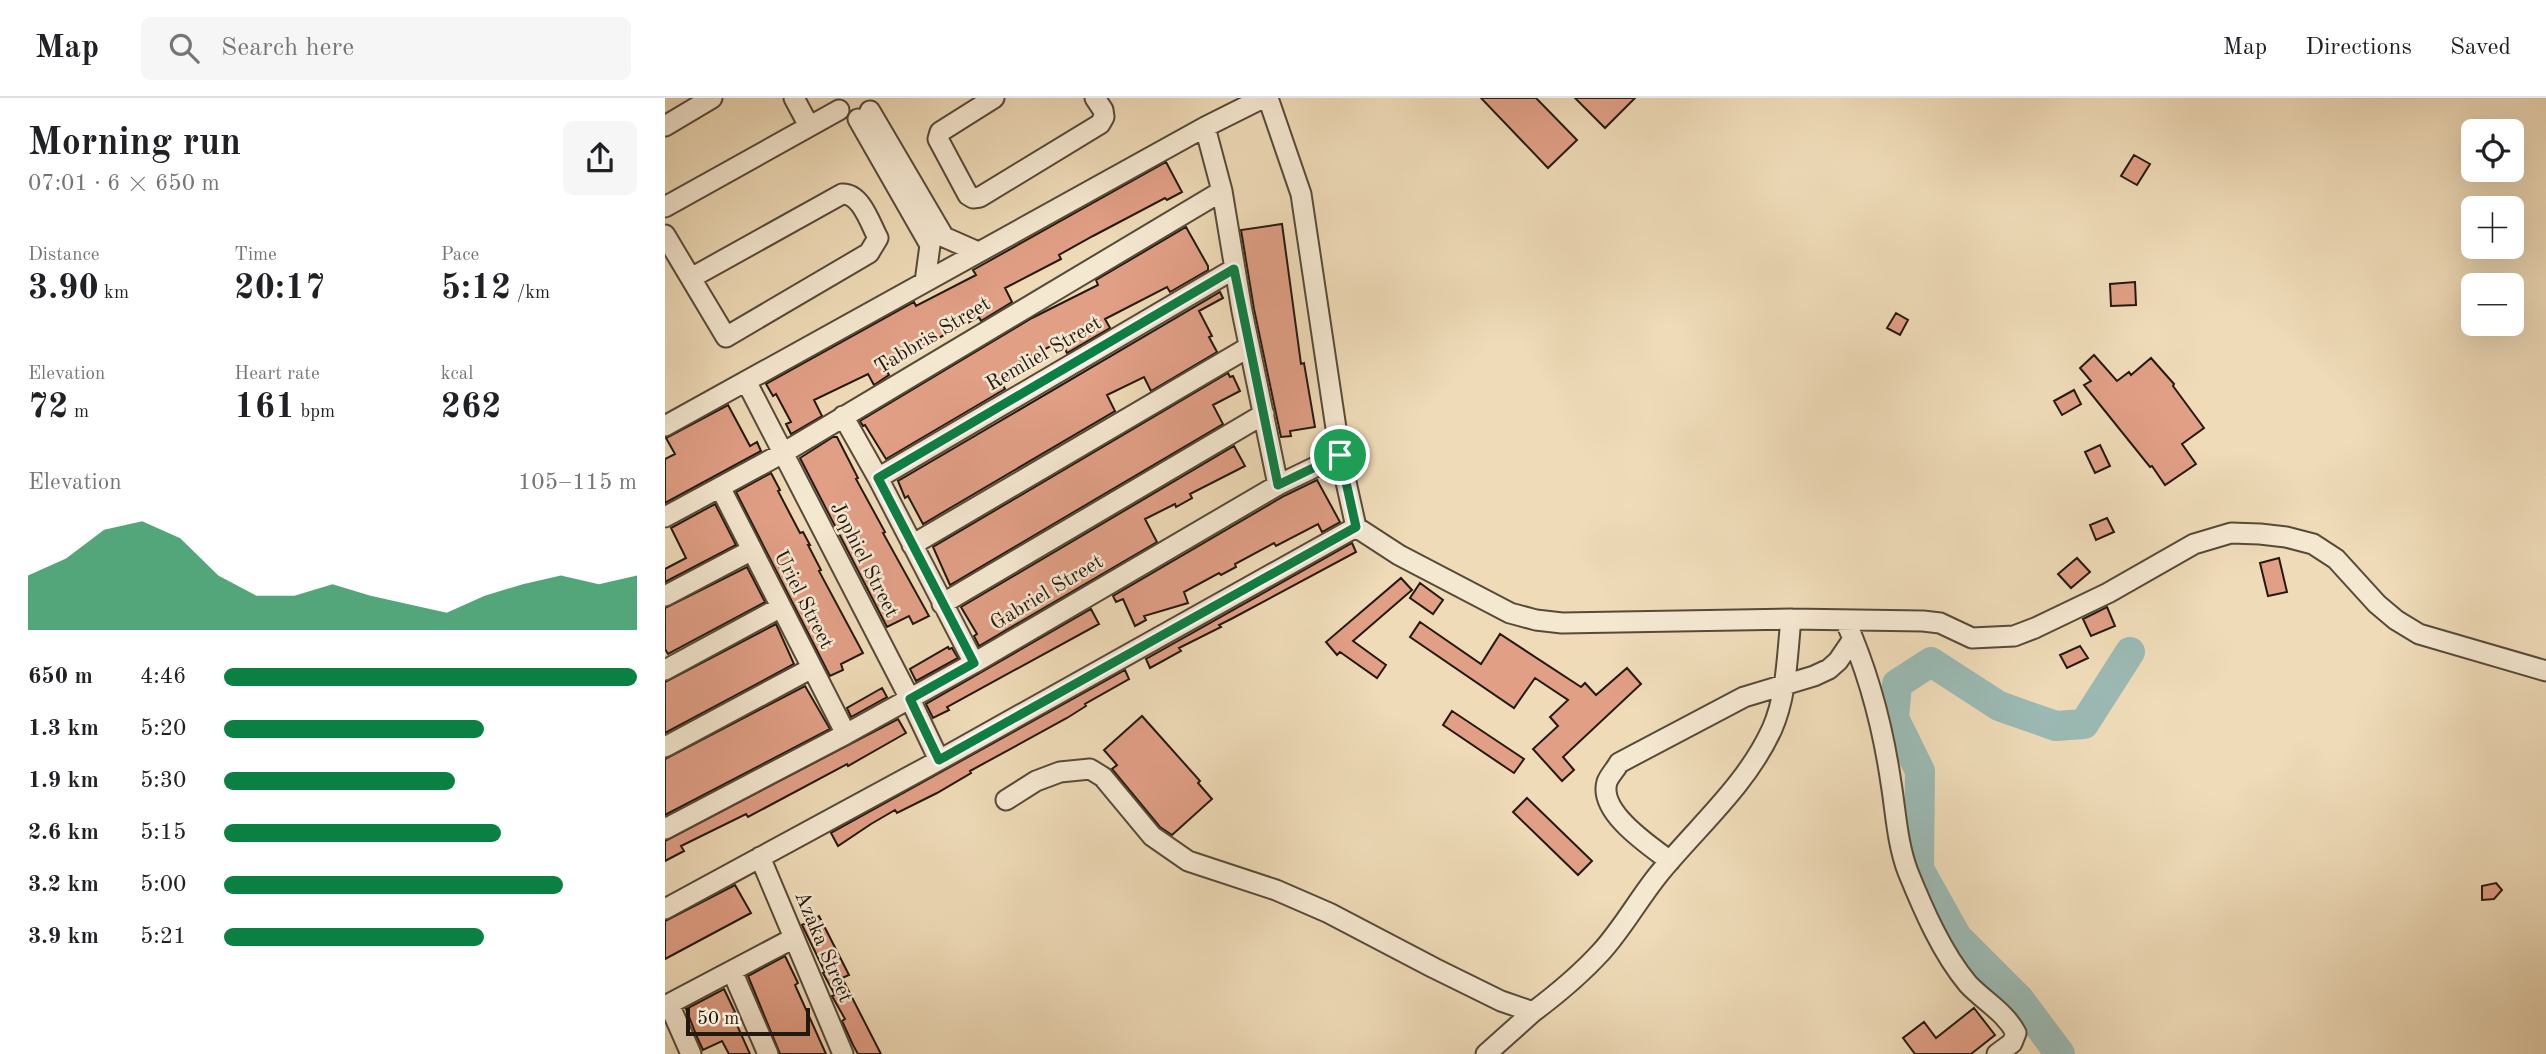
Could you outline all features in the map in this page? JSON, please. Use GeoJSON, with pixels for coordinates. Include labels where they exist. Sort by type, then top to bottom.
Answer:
{"type":"FeatureCollection","features":[{"type":"Feature","properties":{"kind":"street"},"geometry":{"type":"LineString","coordinates":[[665,126],[712,98]]}},
{"type":"Feature","properties":{"kind":"street"},"geometry":{"type":"LineString","coordinates":[[794,98],[809,126]]}},
{"type":"Feature","properties":{"kind":"street"},"geometry":{"type":"LineString","coordinates":[[994,98],[940,132],[938,139],[968,195],[973,198],[980,197],[1100,124],[1104,117],[1103,110],[1095,98]]}},
{"type":"Feature","properties":{"kind":"street"},"geometry":{"type":"LineString","coordinates":[[665,426],[1205,127],[1266,98],[1301,194],[1340,455],[1356,527],[1399,555],[1510,613],[1537,620],[1573,623],[1791,619],[1923,621],[1940,623],[1972,638],[2014,636],[2108,593],[2194,544],[2231,533],[2260,534],[2313,544],[2336,559],[2377,604],[2419,634],[2546,671]]}},
{"type":"Feature","properties":{"kind":"street"},"geometry":{"type":"LineString","coordinates":[[665,207],[809,126],[839,104],[846,117],[867,109],[937,241],[925,282]]}},
{"type":"Feature","properties":{"kind":"street"},"geometry":{"type":"LineString","coordinates":[[1205,127],[1221,191],[1249,348],[1278,485]]}},
{"type":"Feature","properties":{"kind":"street","name":"Tabbris Street"},"geometry":{"type":"LineString","coordinates":[[665,517],[783,453],[1221,191]]}},
{"type":"Feature","properties":{"kind":"street"},"geometry":{"type":"LineString","coordinates":[[665,235],[726,337],[869,253],[877,238],[856,198],[842,194],[691,278]]}},
{"type":"Feature","properties":{"kind":"street"},"geometry":{"type":"LineString","coordinates":[[937,241],[978,252]]}},
{"type":"Feature","properties":{"kind":"street","name":"Remliel Street"},"geometry":{"type":"LineString","coordinates":[[878,478],[1234,269]]}},
{"type":"Feature","properties":{"kind":"street"},"geometry":{"type":"LineString","coordinates":[[912,545],[1249,348]]}},
{"type":"Feature","properties":{"kind":"street","name":"Jophiel Street"},"geometry":{"type":"LineString","coordinates":[[746,381],[939,760]]}},
{"type":"Feature","properties":{"kind":"street"},"geometry":{"type":"LineString","coordinates":[[942,604],[1264,414]]}},
{"type":"Feature","properties":{"kind":"street"},"geometry":{"type":"LineString","coordinates":[[843,416],[974,663]]}},
{"type":"Feature","properties":{"kind":"street","name":"Gabriel Street"},"geometry":{"type":"LineString","coordinates":[[665,829],[910,699],[1278,485],[1340,455]]}},
{"type":"Feature","properties":{"kind":"street","name":"Uriel Street"},"geometry":{"type":"LineString","coordinates":[[720,487],[846,734]]}},
{"type":"Feature","properties":{"kind":"street"},"geometry":{"type":"LineString","coordinates":[[665,909],[939,760],[1356,527]]}},
{"type":"Feature","properties":{"kind":"street"},"geometry":{"type":"LineString","coordinates":[[665,596],[752,550]]}},
{"type":"Feature","properties":{"kind":"street"},"geometry":{"type":"LineString","coordinates":[[665,670],[781,607]]}},
{"type":"Feature","properties":{"kind":"street"},"geometry":{"type":"LineString","coordinates":[[1486,1054],[1563,989],[1602,951],[1670,861],[1725,801],[1762,747],[1777,714],[1784,684],[1791,619]]}},
{"type":"Feature","properties":{"kind":"street"},"geometry":{"type":"LineString","coordinates":[[1845,620],[1878,721],[1891,782],[1897,832],[1907,869],[1952,961],[1969,984],[2003,1015],[2016,1033],[2012,1043],[1997,1054]]}},
{"type":"Feature","properties":{"kind":"street"},"geometry":{"type":"LineString","coordinates":[[1670,861],[1632,831],[1608,804],[1606,783],[1619,763],[1744,697],[1829,669],[1853,639]]}},
{"type":"Feature","properties":{"kind":"street"},"geometry":{"type":"LineString","coordinates":[[665,747],[812,668]]}},
{"type":"Feature","properties":{"kind":"street"},"geometry":{"type":"LineString","coordinates":[[1006,800],[1036,781],[1060,772],[1090,769],[1103,777],[1152,836],[1188,861],[1276,890],[1318,908],[1501,1001],[1533,1012]]}},
{"type":"Feature","properties":{"kind":"street","name":"Azaka Street"},"geometry":{"type":"LineString","coordinates":[[760,857],[843,1054]]}},
{"type":"Feature","properties":{"kind":"street"},"geometry":{"type":"LineString","coordinates":[[691,1054],[667,1005],[794,938]]}},
{"type":"Feature","properties":{"kind":"street"},"geometry":{"type":"LineString","coordinates":[[732,971],[768,1054]]}},
{"type":"Feature","properties":{"kind":"building"},"geometry":{"type":"Polygon","coordinates":[[[1481,98],[1536,98],[1577,140],[1548,168],[1481,98]]]}},
{"type":"Feature","properties":{"kind":"building"},"geometry":{"type":"Polygon","coordinates":[[[1575,98],[1635,98],[1605,128],[1575,98]]]}},
{"type":"Feature","properties":{"kind":"building"},"geometry":{"type":"Polygon","coordinates":[[[2134,155],[2150,164],[2137,185],[2121,176],[2134,155]]]}},
{"type":"Feature","properties":{"kind":"building"},"geometry":{"type":"Polygon","coordinates":[[[1166,162],[1182,192],[1167,200],[1165,198],[1093,236],[1059,255],[1061,259],[1005,288],[1012,302],[981,321],[979,317],[884,366],[889,375],[874,385],[868,374],[814,400],[822,416],[791,434],[786,424],[791,422],[776,394],[773,396],[766,384],[914,302],[916,306],[976,275],[973,270],[1166,162]]]}},
{"type":"Feature","properties":{"kind":"building"},"geometry":{"type":"Polygon","coordinates":[[[1282,224],[1301,364],[1304,363],[1315,427],[1290,431],[1291,436],[1281,437],[1254,309],[1241,230],[1282,224]]]}},
{"type":"Feature","properties":{"kind":"building"},"geometry":{"type":"Polygon","coordinates":[[[1186,227],[1208,270],[1170,292],[1167,287],[1105,319],[1110,328],[1067,353],[1061,341],[1021,361],[1023,363],[998,376],[1005,389],[886,459],[865,425],[863,426],[860,421],[1032,318],[1098,285],[1096,280],[1186,227]]]}},
{"type":"Feature","properties":{"kind":"building"},"geometry":{"type":"Polygon","coordinates":[[[2135,282],[2136,305],[2111,306],[2110,284],[2135,282]]]}},
{"type":"Feature","properties":{"kind":"building"},"geometry":{"type":"Polygon","coordinates":[[[1220,292],[1223,298],[1199,311],[1217,352],[1151,391],[1144,377],[1107,395],[1115,411],[923,524],[908,496],[905,498],[898,481],[1220,292]]]}},
{"type":"Feature","properties":{"kind":"building"},"geometry":{"type":"Polygon","coordinates":[[[1896,313],[1908,320],[1900,335],[1887,328],[1896,313]]]}},
{"type":"Feature","properties":{"kind":"building"},"geometry":{"type":"Polygon","coordinates":[[[2094,355],[2117,381],[2129,372],[2131,375],[2151,358],[2174,384],[2204,428],[2182,444],[2196,464],[2165,485],[2084,385],[2091,381],[2080,368],[2094,355]]]}},
{"type":"Feature","properties":{"kind":"building"},"geometry":{"type":"Polygon","coordinates":[[[1228,373],[1230,377],[1233,376],[1240,391],[1213,405],[1223,424],[950,585],[933,547],[1228,373]]]}},
{"type":"Feature","properties":{"kind":"building"},"geometry":{"type":"Polygon","coordinates":[[[2074,390],[2081,404],[2062,415],[2054,401],[2074,390]]]}},
{"type":"Feature","properties":{"kind":"building"},"geometry":{"type":"Polygon","coordinates":[[[728,405],[750,446],[757,442],[761,451],[665,503],[665,459],[675,454],[666,438],[728,405]]]}},
{"type":"Feature","properties":{"kind":"building"},"geometry":{"type":"Polygon","coordinates":[[[837,437],[885,532],[883,533],[929,616],[913,624],[909,616],[887,627],[800,458],[837,437]]]}},
{"type":"Feature","properties":{"kind":"building"},"geometry":{"type":"Polygon","coordinates":[[[2100,445],[2110,466],[2095,473],[2085,452],[2100,445]]]}},
{"type":"Feature","properties":{"kind":"building"},"geometry":{"type":"Polygon","coordinates":[[[1234,446],[1245,466],[1190,494],[1192,498],[1176,507],[1175,504],[1145,519],[1157,542],[979,646],[974,636],[977,634],[961,607],[1234,446]]]}},
{"type":"Feature","properties":{"kind":"building"},"geometry":{"type":"Polygon","coordinates":[[[771,473],[863,653],[841,664],[843,670],[830,676],[736,492],[771,473]]]}},
{"type":"Feature","properties":{"kind":"building"},"geometry":{"type":"Polygon","coordinates":[[[1317,480],[1340,522],[1322,532],[1318,524],[1276,546],[1274,543],[1235,564],[1236,567],[1184,592],[1188,603],[1144,616],[1146,620],[1135,626],[1123,599],[1116,602],[1113,596],[1284,496],[1317,480]]]}},
{"type":"Feature","properties":{"kind":"building"},"geometry":{"type":"Polygon","coordinates":[[[715,504],[736,545],[665,582],[665,569],[686,558],[671,528],[715,504]]]}},
{"type":"Feature","properties":{"kind":"building"},"geometry":{"type":"Polygon","coordinates":[[[2107,518],[2114,532],[2096,540],[2090,525],[2107,518]]]}},
{"type":"Feature","properties":{"kind":"building"},"geometry":{"type":"Polygon","coordinates":[[[1352,543],[1356,552],[1219,625],[1221,627],[1179,648],[1181,651],[1150,668],[1146,659],[1352,543]]]}},
{"type":"Feature","properties":{"kind":"building"},"geometry":{"type":"Polygon","coordinates":[[[2077,558],[2090,572],[2071,588],[2058,574],[2077,558]]]}},
{"type":"Feature","properties":{"kind":"building"},"geometry":{"type":"Polygon","coordinates":[[[2279,558],[2287,592],[2268,596],[2260,563],[2279,558]]]}},
{"type":"Feature","properties":{"kind":"building"},"geometry":{"type":"Polygon","coordinates":[[[747,567],[765,602],[668,654],[665,649],[665,608],[747,567]]]}},
{"type":"Feature","properties":{"kind":"building"},"geometry":{"type":"Polygon","coordinates":[[[1401,578],[1412,590],[1353,641],[1386,665],[1377,678],[1340,652],[1337,655],[1326,642],[1401,578]]]}},
{"type":"Feature","properties":{"kind":"building"},"geometry":{"type":"Polygon","coordinates":[[[1420,583],[1443,600],[1433,614],[1410,598],[1420,583]]]}},
{"type":"Feature","properties":{"kind":"building"},"geometry":{"type":"Polygon","coordinates":[[[2107,607],[2115,626],[2091,636],[2083,619],[2107,607]]]}},
{"type":"Feature","properties":{"kind":"building"},"geometry":{"type":"Polygon","coordinates":[[[1091,609],[1099,624],[947,707],[949,710],[933,718],[926,704],[1091,609]]]}},
{"type":"Feature","properties":{"kind":"building"},"geometry":{"type":"Polygon","coordinates":[[[1420,622],[1481,664],[1500,634],[1581,687],[1585,683],[1596,695],[1627,668],[1641,684],[1563,757],[1574,770],[1562,781],[1533,749],[1558,726],[1550,717],[1568,700],[1535,678],[1514,708],[1410,637],[1420,622]]]}},
{"type":"Feature","properties":{"kind":"building"},"geometry":{"type":"Polygon","coordinates":[[[776,624],[794,664],[665,733],[665,682],[776,624]]]}},
{"type":"Feature","properties":{"kind":"building"},"geometry":{"type":"Polygon","coordinates":[[[2080,646],[2088,658],[2067,668],[2060,655],[2080,646]]]}},
{"type":"Feature","properties":{"kind":"building"},"geometry":{"type":"Polygon","coordinates":[[[948,647],[952,648],[958,658],[916,681],[910,669],[948,647]]]}},
{"type":"Feature","properties":{"kind":"building"},"geometry":{"type":"Polygon","coordinates":[[[1125,670],[1129,679],[1085,704],[1086,706],[1067,718],[970,771],[971,773],[937,793],[897,813],[895,810],[838,846],[831,833],[1125,670]]]}},
{"type":"Feature","properties":{"kind":"building"},"geometry":{"type":"Polygon","coordinates":[[[805,686],[830,729],[665,815],[665,759],[805,686]]]}},
{"type":"Feature","properties":{"kind":"building"},"geometry":{"type":"Polygon","coordinates":[[[882,688],[887,697],[851,717],[847,708],[882,688]]]}},
{"type":"Feature","properties":{"kind":"building"},"geometry":{"type":"Polygon","coordinates":[[[1452,711],[1524,759],[1514,773],[1443,725],[1452,711]]]}},
{"type":"Feature","properties":{"kind":"building"},"geometry":{"type":"Polygon","coordinates":[[[1142,716],[1200,781],[1198,783],[1212,799],[1172,835],[1160,827],[1112,769],[1117,765],[1104,750],[1142,716]]]}},
{"type":"Feature","properties":{"kind":"building"},"geometry":{"type":"Polygon","coordinates":[[[898,719],[906,733],[748,817],[746,814],[681,846],[684,851],[665,861],[665,841],[898,719]]]}},
{"type":"Feature","properties":{"kind":"building"},"geometry":{"type":"Polygon","coordinates":[[[1527,798],[1592,861],[1578,875],[1513,812],[1527,798]]]}},
{"type":"Feature","properties":{"kind":"building"},"geometry":{"type":"Polygon","coordinates":[[[2496,883],[2502,890],[2494,899],[2482,900],[2482,886],[2496,883]]]}},
{"type":"Feature","properties":{"kind":"building"},"geometry":{"type":"Polygon","coordinates":[[[735,885],[751,913],[665,959],[665,921],[735,885]]]}},
{"type":"Feature","properties":{"kind":"building"},"geometry":{"type":"Polygon","coordinates":[[[819,916],[849,975],[842,978],[881,1054],[858,1054],[842,1021],[845,1019],[832,996],[835,995],[802,925],[819,916]]]}},
{"type":"Feature","properties":{"kind":"building"},"geometry":{"type":"Polygon","coordinates":[[[785,956],[826,1054],[780,1054],[748,976],[785,956]]]}},
{"type":"Feature","properties":{"kind":"building"},"geometry":{"type":"Polygon","coordinates":[[[724,989],[750,1054],[729,1054],[722,1041],[703,1050],[697,1037],[686,1009],[724,989]]]}},
{"type":"Feature","properties":{"kind":"building"},"geometry":{"type":"Polygon","coordinates":[[[1974,1008],[1995,1035],[1971,1054],[1915,1054],[1903,1038],[1924,1022],[1936,1038],[1974,1008]]]}},
{"type":"Feature","properties":{"kind":"waterway"},"geometry":{"type":"LineString","coordinates":[[2060,1054],[2019,999],[1957,937],[1919,869],[1920,771],[1894,718],[1897,684],[1931,662],[1999,706],[2056,726],[2084,724],[2130,652]]}},
{"type":"Feature","properties":{"kind":"route"},"geometry":{"type":"LineString","coordinates":[[1234,269],[1278,485],[1340,455],[1356,527],[939,760],[910,699],[974,663],[878,478],[1234,269]]}}]}
